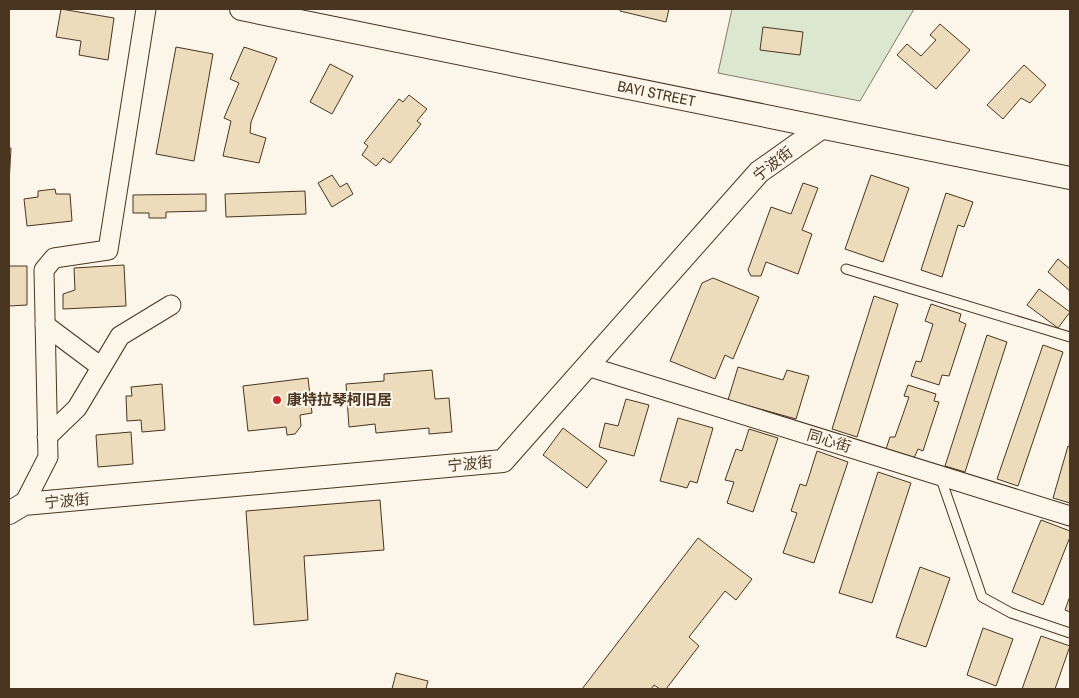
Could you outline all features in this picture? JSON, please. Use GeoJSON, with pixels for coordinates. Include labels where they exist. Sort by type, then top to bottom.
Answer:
{"type":"FeatureCollection","features":[{"type":"Feature","properties":{"kind":"street"},"geometry":{"type":"LineString","coordinates":[[16,509],[48,456],[44,270],[54,258],[108,250],[146,9]]}},
{"type":"Feature","properties":{"kind":"street","name":"BAYI STREET"},"geometry":{"type":"LineString","coordinates":[[241,9],[1070,178]]}},
{"type":"Feature","properties":{"kind":"street","name":"宁波街"},"geometry":{"type":"LineString","coordinates":[[16,509],[503,461],[759,172],[821,128]]}},
{"type":"Feature","properties":{"kind":"street"},"geometry":{"type":"LineString","coordinates":[[47,437],[77,408],[120,336],[171,305]]}},
{"type":"Feature","properties":{"kind":"street"},"geometry":{"type":"LineString","coordinates":[[45,325],[101,367]]}},
{"type":"Feature","properties":{"kind":"street","name":"同心街"},"geometry":{"type":"LineString","coordinates":[[587,366],[1070,516]]}},
{"type":"Feature","properties":{"kind":"lane"},"geometry":{"type":"LineString","coordinates":[[846,269],[1070,337]]}},
{"type":"Feature","properties":{"kind":"lane"},"geometry":{"type":"LineString","coordinates":[[940,476],[982,598],[1011,613],[1070,633]]}},
{"type":"Feature","properties":{"kind":"green space"},"geometry":{"type":"Polygon","coordinates":[[[732,9],[914,9],[860,101],[718,73],[732,9]]]}},
{"type":"Feature","properties":{"kind":"building"},"geometry":{"type":"Polygon","coordinates":[[[61,9],[114,18],[108,60],[79,55],[81,41],[56,37],[61,9]]]}},
{"type":"Feature","properties":{"kind":"building"},"geometry":{"type":"Polygon","coordinates":[[[620,9],[669,9],[666,22],[620,11],[620,9]]]}},
{"type":"Feature","properties":{"kind":"building"},"geometry":{"type":"Polygon","coordinates":[[[940,24],[970,50],[936,89],[897,55],[907,44],[921,56],[936,40],[930,35],[940,24]]]}},
{"type":"Feature","properties":{"kind":"building"},"geometry":{"type":"Polygon","coordinates":[[[763,27],[803,32],[800,55],[760,50],[763,27]]]}},
{"type":"Feature","properties":{"kind":"building"},"geometry":{"type":"Polygon","coordinates":[[[176,47],[213,54],[194,161],[156,154],[176,47]]]}},
{"type":"Feature","properties":{"kind":"building"},"geometry":{"type":"Polygon","coordinates":[[[244,47],[277,58],[251,122],[250,133],[266,138],[259,163],[223,156],[231,121],[224,118],[239,83],[230,79],[244,47]]]}},
{"type":"Feature","properties":{"kind":"building"},"geometry":{"type":"Polygon","coordinates":[[[330,64],[353,76],[332,114],[310,102],[330,64]]]}},
{"type":"Feature","properties":{"kind":"building"},"geometry":{"type":"Polygon","coordinates":[[[1024,65],[1046,85],[1030,103],[1021,98],[1003,119],[987,105],[1024,65]]]}},
{"type":"Feature","properties":{"kind":"building"},"geometry":{"type":"Polygon","coordinates":[[[409,95],[427,109],[417,121],[421,124],[390,163],[383,158],[376,166],[362,155],[368,146],[364,143],[399,99],[403,102],[409,95]]]}},
{"type":"Feature","properties":{"kind":"building"},"geometry":{"type":"Polygon","coordinates":[[[9,148],[11,148],[9,184],[9,148]]]}},
{"type":"Feature","properties":{"kind":"building"},"geometry":{"type":"Polygon","coordinates":[[[332,175],[340,187],[347,183],[353,194],[332,207],[318,183],[332,175]]]}},
{"type":"Feature","properties":{"kind":"building"},"geometry":{"type":"Polygon","coordinates":[[[871,175],[909,188],[883,262],[845,249],[871,175]]]}},
{"type":"Feature","properties":{"kind":"building"},"geometry":{"type":"Polygon","coordinates":[[[803,183],[818,188],[802,230],[812,234],[798,274],[766,262],[761,276],[751,276],[748,270],[771,207],[791,214],[803,183]]]}},
{"type":"Feature","properties":{"kind":"building"},"geometry":{"type":"Polygon","coordinates":[[[55,189],[56,194],[70,194],[72,221],[27,226],[24,199],[38,197],[38,191],[55,189]]]}},
{"type":"Feature","properties":{"kind":"building"},"geometry":{"type":"Polygon","coordinates":[[[305,191],[306,214],[226,217],[225,194],[305,191]]]}},
{"type":"Feature","properties":{"kind":"building"},"geometry":{"type":"Polygon","coordinates":[[[946,193],[973,202],[964,227],[958,225],[942,277],[921,270],[946,193]]]}},
{"type":"Feature","properties":{"kind":"building"},"geometry":{"type":"Polygon","coordinates":[[[206,194],[206,211],[166,212],[166,218],[149,218],[149,213],[133,213],[133,195],[206,194]]]}},
{"type":"Feature","properties":{"kind":"building"},"geometry":{"type":"Polygon","coordinates":[[[1058,259],[1070,269],[1070,291],[1048,272],[1058,259]]]}},
{"type":"Feature","properties":{"kind":"building"},"geometry":{"type":"Polygon","coordinates":[[[124,265],[126,306],[63,309],[63,294],[75,290],[74,268],[124,265]]]}},
{"type":"Feature","properties":{"kind":"building"},"geometry":{"type":"Polygon","coordinates":[[[9,266],[27,266],[27,305],[9,306],[9,266]]]}},
{"type":"Feature","properties":{"kind":"building"},"geometry":{"type":"Polygon","coordinates":[[[713,278],[759,297],[733,359],[725,355],[715,379],[670,361],[702,283],[713,278]]]}},
{"type":"Feature","properties":{"kind":"building"},"geometry":{"type":"Polygon","coordinates":[[[1039,289],[1070,312],[1058,328],[1027,305],[1039,289]]]}},
{"type":"Feature","properties":{"kind":"building"},"geometry":{"type":"Polygon","coordinates":[[[874,296],[898,304],[857,437],[832,429],[874,296]]]}},
{"type":"Feature","properties":{"kind":"building"},"geometry":{"type":"Polygon","coordinates":[[[931,304],[961,314],[959,321],[966,324],[949,376],[942,375],[939,385],[911,376],[916,361],[921,362],[933,324],[925,321],[931,304]]]}},
{"type":"Feature","properties":{"kind":"building"},"geometry":{"type":"Polygon","coordinates":[[[987,335],[1007,342],[965,472],[945,466],[987,335]]]}},
{"type":"Feature","properties":{"kind":"building"},"geometry":{"type":"Polygon","coordinates":[[[1043,345],[1063,352],[1018,486],[997,479],[1043,345]]]}},
{"type":"Feature","properties":{"kind":"building"},"geometry":{"type":"Polygon","coordinates":[[[738,367],[783,380],[787,370],[809,376],[796,419],[728,400],[738,367]]]}},
{"type":"Feature","properties":{"kind":"building"},"geometry":{"type":"Polygon","coordinates":[[[432,370],[435,399],[449,398],[452,432],[429,434],[429,428],[376,433],[375,424],[349,427],[346,384],[384,381],[384,374],[432,370]]]}},
{"type":"Feature","properties":{"kind":"building","name":"康特拉琴柯旧居"},"geometry":{"type":"Polygon","coordinates":[[[308,378],[312,413],[300,415],[301,426],[295,434],[287,435],[286,427],[248,431],[243,386],[308,378]]]}},
{"type":"Feature","properties":{"kind":"building"},"geometry":{"type":"Polygon","coordinates":[[[162,384],[165,430],[142,432],[141,420],[127,421],[126,396],[132,396],[131,387],[162,384]]]}},
{"type":"Feature","properties":{"kind":"building"},"geometry":{"type":"Polygon","coordinates":[[[908,385],[936,394],[934,401],[939,402],[923,451],[918,449],[914,458],[886,449],[890,437],[895,437],[909,397],[904,396],[908,385]]]}},
{"type":"Feature","properties":{"kind":"building"},"geometry":{"type":"Polygon","coordinates":[[[626,399],[649,405],[634,456],[599,447],[605,423],[618,426],[626,399]]]}},
{"type":"Feature","properties":{"kind":"building"},"geometry":{"type":"Polygon","coordinates":[[[678,418],[713,428],[697,483],[690,481],[687,488],[660,481],[678,418]]]}},
{"type":"Feature","properties":{"kind":"building"},"geometry":{"type":"Polygon","coordinates":[[[563,428],[607,461],[587,488],[543,455],[563,428]]]}},
{"type":"Feature","properties":{"kind":"building"},"geometry":{"type":"Polygon","coordinates":[[[749,429],[778,438],[753,512],[727,503],[734,482],[725,480],[736,449],[742,451],[749,429]]]}},
{"type":"Feature","properties":{"kind":"building"},"geometry":{"type":"Polygon","coordinates":[[[131,432],[133,464],[98,467],[96,435],[131,432]]]}},
{"type":"Feature","properties":{"kind":"building"},"geometry":{"type":"Polygon","coordinates":[[[1068,446],[1070,447],[1070,503],[1053,498],[1068,446]]]}},
{"type":"Feature","properties":{"kind":"building"},"geometry":{"type":"Polygon","coordinates":[[[817,451],[848,462],[814,563],[783,553],[797,513],[791,511],[800,484],[806,486],[817,451]]]}},
{"type":"Feature","properties":{"kind":"building"},"geometry":{"type":"Polygon","coordinates":[[[878,472],[911,483],[872,603],[839,593],[878,472]]]}},
{"type":"Feature","properties":{"kind":"building"},"geometry":{"type":"Polygon","coordinates":[[[380,500],[384,550],[304,556],[308,620],[254,625],[246,511],[380,500]]]}},
{"type":"Feature","properties":{"kind":"building"},"geometry":{"type":"Polygon","coordinates":[[[1041,520],[1070,531],[1070,537],[1043,605],[1012,592],[1041,520]]]}},
{"type":"Feature","properties":{"kind":"building"},"geometry":{"type":"Polygon","coordinates":[[[698,538],[752,579],[736,600],[725,591],[689,637],[699,646],[666,689],[660,689],[654,685],[651,689],[582,689],[698,538]]]}},
{"type":"Feature","properties":{"kind":"building"},"geometry":{"type":"Polygon","coordinates":[[[920,567],[950,578],[926,647],[896,637],[920,567]]]}},
{"type":"Feature","properties":{"kind":"building"},"geometry":{"type":"Polygon","coordinates":[[[1070,596],[1070,612],[1065,610],[1070,596]]]}},
{"type":"Feature","properties":{"kind":"building"},"geometry":{"type":"Polygon","coordinates":[[[983,628],[1013,639],[996,686],[967,675],[983,628]]]}},
{"type":"Feature","properties":{"kind":"building"},"geometry":{"type":"Polygon","coordinates":[[[1041,636],[1070,646],[1055,689],[1022,689],[1041,636]]]}},
{"type":"Feature","properties":{"kind":"building"},"geometry":{"type":"Polygon","coordinates":[[[396,673],[428,681],[426,689],[392,689],[396,673]]]}},
{"type":"Feature","properties":{"kind":"place","name":"康特拉琴柯旧居"},"geometry":{"type":"Point","coordinates":[277,400]}}]}
